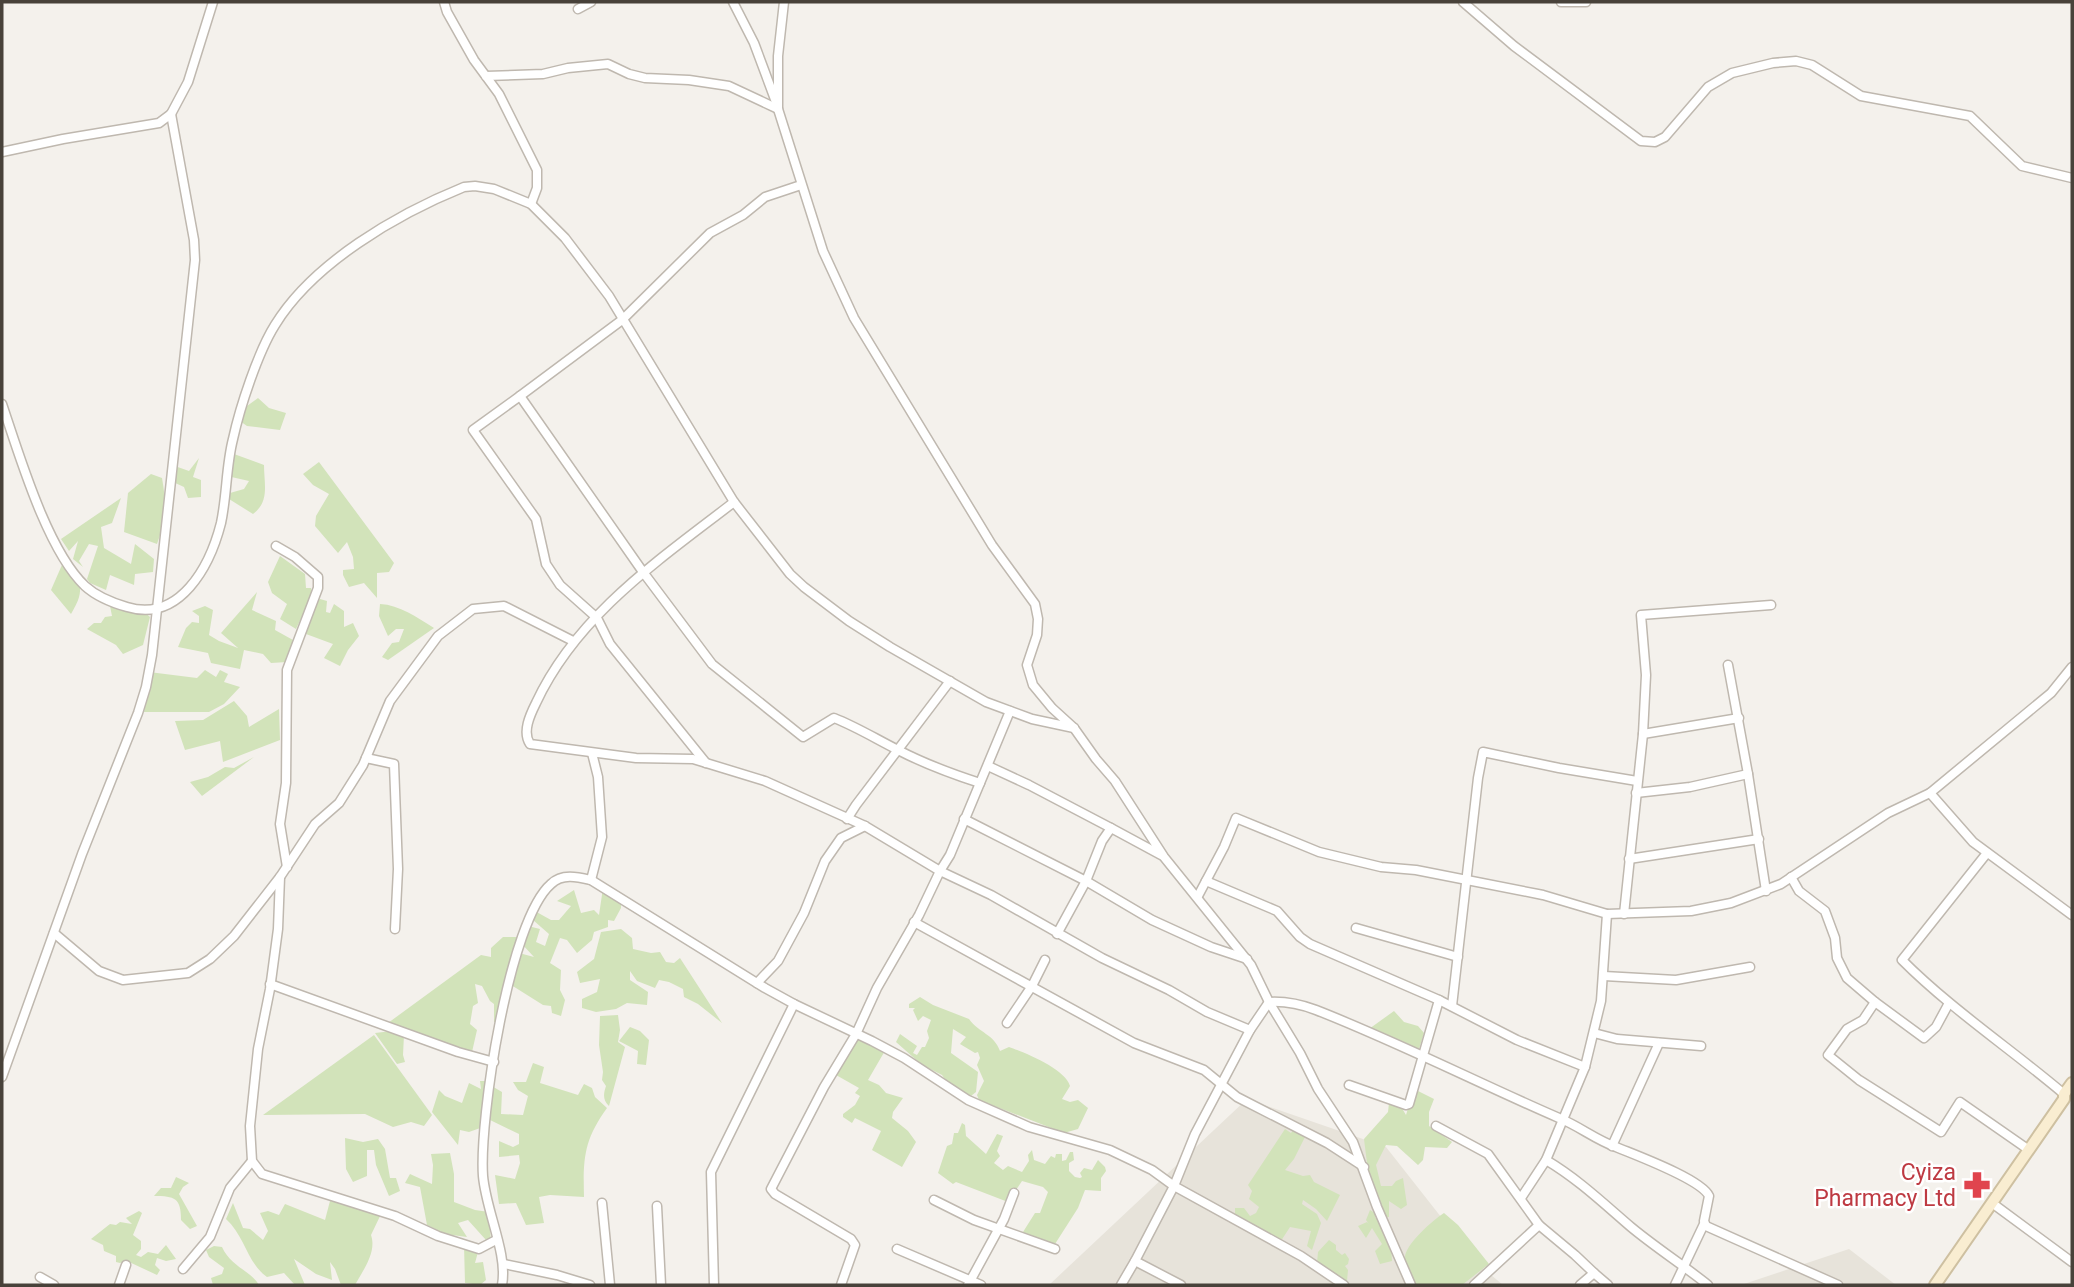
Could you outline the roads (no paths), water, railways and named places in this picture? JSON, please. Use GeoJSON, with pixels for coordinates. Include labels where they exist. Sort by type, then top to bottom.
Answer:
{"type":"FeatureCollection","features":[{"type":"Feature","properties":{"kind":"street"},"geometry":{"type":"LineString","coordinates":[[2,152],[159,123],[171,114],[188,82],[213,2]]}},
{"type":"Feature","properties":{"kind":"street"},"geometry":{"type":"LineString","coordinates":[[444,2],[474,60],[499,93],[537,170],[537,188],[531,204]]}},
{"type":"Feature","properties":{"kind":"street"},"geometry":{"type":"LineString","coordinates":[[578,9],[591,2]]}},
{"type":"Feature","properties":{"kind":"street"},"geometry":{"type":"LineString","coordinates":[[733,2],[754,43],[778,109],[823,251],[854,317],[984,533],[1035,604],[1037,635],[1027,665],[1030,677],[1041,696],[1074,729],[1115,781],[1164,857],[1198,896],[1259,978],[1269,1002],[1326,1102],[1353,1142],[1377,1207],[1411,1285]]}},
{"type":"Feature","properties":{"kind":"street"},"geometry":{"type":"LineString","coordinates":[[778,109],[778,56],[784,2]]}},
{"type":"Feature","properties":{"kind":"street"},"geometry":{"type":"LineString","coordinates":[[1463,2],[1567,88],[1641,141],[1648,143],[1665,137],[1708,87],[1718,80],[1732,73],[1796,61],[1812,65],[1861,96],[1970,116],[2022,166],[2072,178]]}},
{"type":"Feature","properties":{"kind":"street"},"geometry":{"type":"LineString","coordinates":[[1561,2],[1586,2]]}},
{"type":"Feature","properties":{"kind":"street"},"geometry":{"type":"LineString","coordinates":[[486,76],[543,74],[568,68],[608,64],[645,78],[689,80],[729,86],[778,109]]}},
{"type":"Feature","properties":{"kind":"street"},"geometry":{"type":"LineString","coordinates":[[2,1077],[138,713],[152,655],[195,260],[194,240],[171,114]]}},
{"type":"Feature","properties":{"kind":"street"},"geometry":{"type":"LineString","coordinates":[[706,763],[610,644],[597,618],[560,585],[546,564],[536,519],[473,430],[622,320],[710,233],[743,215],[765,197],[801,185]]}},
{"type":"Feature","properties":{"kind":"street"},"geometry":{"type":"LineString","coordinates":[[2,404],[31,487],[55,541],[76,576],[86,587],[117,604],[146,611],[177,601],[206,562],[221,522],[237,419],[276,322],[316,276],[368,237],[427,203],[464,187],[494,189],[531,204],[579,256],[609,296],[734,502],[790,574],[880,641],[985,702],[1032,719],[1074,729]]}},
{"type":"Feature","properties":{"kind":"street"},"geometry":{"type":"LineString","coordinates":[[520,396],[643,572],[712,664],[803,737],[834,718],[858,727],[897,750],[943,771],[980,783]]}},
{"type":"Feature","properties":{"kind":"street"},"geometry":{"type":"LineString","coordinates":[[734,502],[643,572],[573,641],[553,670],[537,701],[527,725],[527,739],[530,744],[636,758],[693,759],[785,789],[865,827],[940,871],[991,895],[1102,958],[1169,990],[1207,1012],[1250,1030]]}},
{"type":"Feature","properties":{"kind":"street"},"geometry":{"type":"LineString","coordinates":[[275,546],[295,557],[318,577],[318,588],[287,670],[286,783],[280,824],[287,867]]}},
{"type":"Feature","properties":{"kind":"street"},"geometry":{"type":"LineString","coordinates":[[1624,914],[1643,734],[1646,675],[1641,615],[1771,605]]}},
{"type":"Feature","properties":{"kind":"street"},"geometry":{"type":"LineString","coordinates":[[54,933],[99,971],[123,980],[188,973],[210,959],[234,936],[280,877],[315,824],[339,803],[366,758],[390,701],[438,636],[473,609],[504,606],[573,641]]}},
{"type":"Feature","properties":{"kind":"street"},"geometry":{"type":"LineString","coordinates":[[1728,665],[1766,891]]}},
{"type":"Feature","properties":{"kind":"street"},"geometry":{"type":"LineString","coordinates":[[1198,896],[1236,817],[1331,855],[1381,867],[1416,870],[1543,895],[1607,914],[1691,911],[1731,904],[1766,891],[1888,813],[1930,793],[2051,692],[2072,667]]}},
{"type":"Feature","properties":{"kind":"street"},"geometry":{"type":"LineString","coordinates":[[848,820],[950,681]]}},
{"type":"Feature","properties":{"kind":"street"},"geometry":{"type":"LineString","coordinates":[[841,1285],[854,1252],[855,1245],[851,1239],[775,1194],[771,1189],[950,855],[1010,710]]}},
{"type":"Feature","properties":{"kind":"street"},"geometry":{"type":"LineString","coordinates":[[1643,734],[1739,718]]}},
{"type":"Feature","properties":{"kind":"street"},"geometry":{"type":"LineString","coordinates":[[591,880],[602,837],[598,777],[593,752]]}},
{"type":"Feature","properties":{"kind":"street"},"geometry":{"type":"LineString","coordinates":[[1452,1006],[1483,752],[1637,781]]}},
{"type":"Feature","properties":{"kind":"street"},"geometry":{"type":"LineString","coordinates":[[366,758],[394,764],[398,869],[395,929]]}},
{"type":"Feature","properties":{"kind":"street"},"geometry":{"type":"LineString","coordinates":[[988,766],[1164,857]]}},
{"type":"Feature","properties":{"kind":"street"},"geometry":{"type":"LineString","coordinates":[[1636,793],[1690,787],[1748,774]]}},
{"type":"Feature","properties":{"kind":"street"},"geometry":{"type":"LineString","coordinates":[[1930,793],[1973,842],[2072,915]]}},
{"type":"Feature","properties":{"kind":"street"},"geometry":{"type":"LineString","coordinates":[[964,819],[1086,881],[1152,920],[1211,947],[1247,959]]}},
{"type":"Feature","properties":{"kind":"street"},"geometry":{"type":"LineString","coordinates":[[757,983],[778,961],[804,913],[825,861],[841,838],[865,827]]}},
{"type":"Feature","properties":{"kind":"street"},"geometry":{"type":"LineString","coordinates":[[1057,934],[1086,881],[1102,841],[1111,828]]}},
{"type":"Feature","properties":{"kind":"street"},"geometry":{"type":"LineString","coordinates":[[1629,859],[1759,839]]}},
{"type":"Feature","properties":{"kind":"street"},"geometry":{"type":"LineString","coordinates":[[1987,853],[1902,960],[1949,1003],[2017,1053],[2064,1094]]}},
{"type":"Feature","properties":{"kind":"street"},"geometry":{"type":"LineString","coordinates":[[502,1285],[504,1264],[485,1195],[482,1155],[504,998],[533,910],[552,882],[576,876],[591,880],[794,1004],[904,1058],[987,1110],[1028,1127],[1110,1150],[1152,1170],[1174,1186],[1301,1256],[1344,1285]]}},
{"type":"Feature","properties":{"kind":"street"},"geometry":{"type":"LineString","coordinates":[[280,877],[278,929],[253,1088],[250,1126],[252,1161],[262,1174],[395,1216],[462,1245],[480,1249],[496,1240]]}},
{"type":"Feature","properties":{"kind":"street"},"geometry":{"type":"LineString","coordinates":[[1791,877],[1799,891],[1825,911],[1835,938],[1837,958],[1847,978],[1875,1002],[1924,1038],[1936,1027],[1949,1003]]}},
{"type":"Feature","properties":{"kind":"street"},"geometry":{"type":"LineString","coordinates":[[1206,881],[1278,911],[1300,937],[1310,944],[1452,1006],[1517,1040],[1585,1067]]}},
{"type":"Feature","properties":{"kind":"street"},"geometry":{"type":"LineString","coordinates":[[1521,1198],[1546,1160],[1585,1067],[1604,976],[1607,914]]}},
{"type":"Feature","properties":{"kind":"street"},"geometry":{"type":"LineString","coordinates":[[914,922],[1135,1043],[1204,1070],[1237,1097],[1327,1143],[1364,1167]]}},
{"type":"Feature","properties":{"kind":"street"},"geometry":{"type":"LineString","coordinates":[[1356,928],[1458,957]]}},
{"type":"Feature","properties":{"kind":"street"},"geometry":{"type":"LineString","coordinates":[[1007,1023],[1032,986],[1045,960]]}},
{"type":"Feature","properties":{"kind":"street"},"geometry":{"type":"LineString","coordinates":[[1604,976],[1676,980],[1750,967]]}},
{"type":"Feature","properties":{"kind":"street"},"geometry":{"type":"LineString","coordinates":[[270,984],[458,1052],[494,1062]]}},
{"type":"Feature","properties":{"kind":"street"},"geometry":{"type":"LineString","coordinates":[[1349,1085],[1382,1098],[1409,1104],[1439,1000]]}},
{"type":"Feature","properties":{"kind":"street"},"geometry":{"type":"LineString","coordinates":[[1269,1002],[1285,1001],[1316,1010],[1562,1119],[1612,1146],[1639,1156],[1705,1189],[1709,1196],[1704,1224],[1675,1285]]}},
{"type":"Feature","properties":{"kind":"street"},"geometry":{"type":"LineString","coordinates":[[1121,1285],[1174,1186],[1191,1143],[1250,1030],[1269,1002]]}},
{"type":"Feature","properties":{"kind":"street"},"geometry":{"type":"LineString","coordinates":[[1875,1002],[1863,1020],[1847,1029],[1828,1055],[1859,1080],[1941,1132],[1961,1102],[2029,1150]]}},
{"type":"Feature","properties":{"kind":"street"},"geometry":{"type":"LineString","coordinates":[[715,1285],[711,1172],[794,1004]]}},
{"type":"Feature","properties":{"kind":"street"},"geometry":{"type":"LineString","coordinates":[[1594,1033],[1616,1039],[1700,1046]]}},
{"type":"Feature","properties":{"kind":"street"},"geometry":{"type":"LineString","coordinates":[[1612,1146],[1659,1043]]}},
{"type":"Feature","properties":{"kind":"street"},"geometry":{"type":"LineString","coordinates":[[1935,1285],[2064,1099],[2064,1094],[2072,1083]]}},
{"type":"Feature","properties":{"kind":"street"},"geometry":{"type":"LineString","coordinates":[[1436,1126],[1488,1154],[1539,1225],[1608,1285]]}},
{"type":"Feature","properties":{"kind":"street"},"geometry":{"type":"LineString","coordinates":[[1546,1160],[1567,1173],[1708,1285]]}},
{"type":"Feature","properties":{"kind":"street"},"geometry":{"type":"LineString","coordinates":[[183,1269],[210,1237],[230,1188],[252,1161]]}},
{"type":"Feature","properties":{"kind":"street"},"geometry":{"type":"LineString","coordinates":[[969,1283],[999,1229],[1014,1193]]}},
{"type":"Feature","properties":{"kind":"street"},"geometry":{"type":"LineString","coordinates":[[934,1200],[974,1220],[1055,1249]]}},
{"type":"Feature","properties":{"kind":"street"},"geometry":{"type":"LineString","coordinates":[[602,1203],[610,1285]]}},
{"type":"Feature","properties":{"kind":"street"},"geometry":{"type":"LineString","coordinates":[[1992,1203],[2072,1262]]}},
{"type":"Feature","properties":{"kind":"street"},"geometry":{"type":"LineString","coordinates":[[657,1206],[661,1285]]}},
{"type":"Feature","properties":{"kind":"street"},"geometry":{"type":"LineString","coordinates":[[1704,1224],[1838,1285]]}},
{"type":"Feature","properties":{"kind":"street"},"geometry":{"type":"LineString","coordinates":[[1474,1285],[1539,1225]]}},
{"type":"Feature","properties":{"kind":"street"},"geometry":{"type":"LineString","coordinates":[[897,1249],[969,1283],[981,1285]]}},
{"type":"Feature","properties":{"kind":"street"},"geometry":{"type":"LineString","coordinates":[[1135,1261],[1181,1285]]}},
{"type":"Feature","properties":{"kind":"street"},"geometry":{"type":"LineString","coordinates":[[504,1264],[590,1285]]}},
{"type":"Feature","properties":{"kind":"street"},"geometry":{"type":"LineString","coordinates":[[119,1285],[126,1265]]}},
{"type":"Feature","properties":{"kind":"street"},"geometry":{"type":"LineString","coordinates":[[1580,1285],[1594,1273]]}},
{"type":"Feature","properties":{"kind":"street"},"geometry":{"type":"LineString","coordinates":[[554,1285],[557,1275]]}},
{"type":"Feature","properties":{"kind":"street"},"geometry":{"type":"LineString","coordinates":[[40,1276],[54,1285]]}},
{"type":"Feature","properties":{"kind":"place","name":"Cyiza Pharmacy Ltd"},"geometry":{"type":"Point","coordinates":[1977,1185]}}]}
